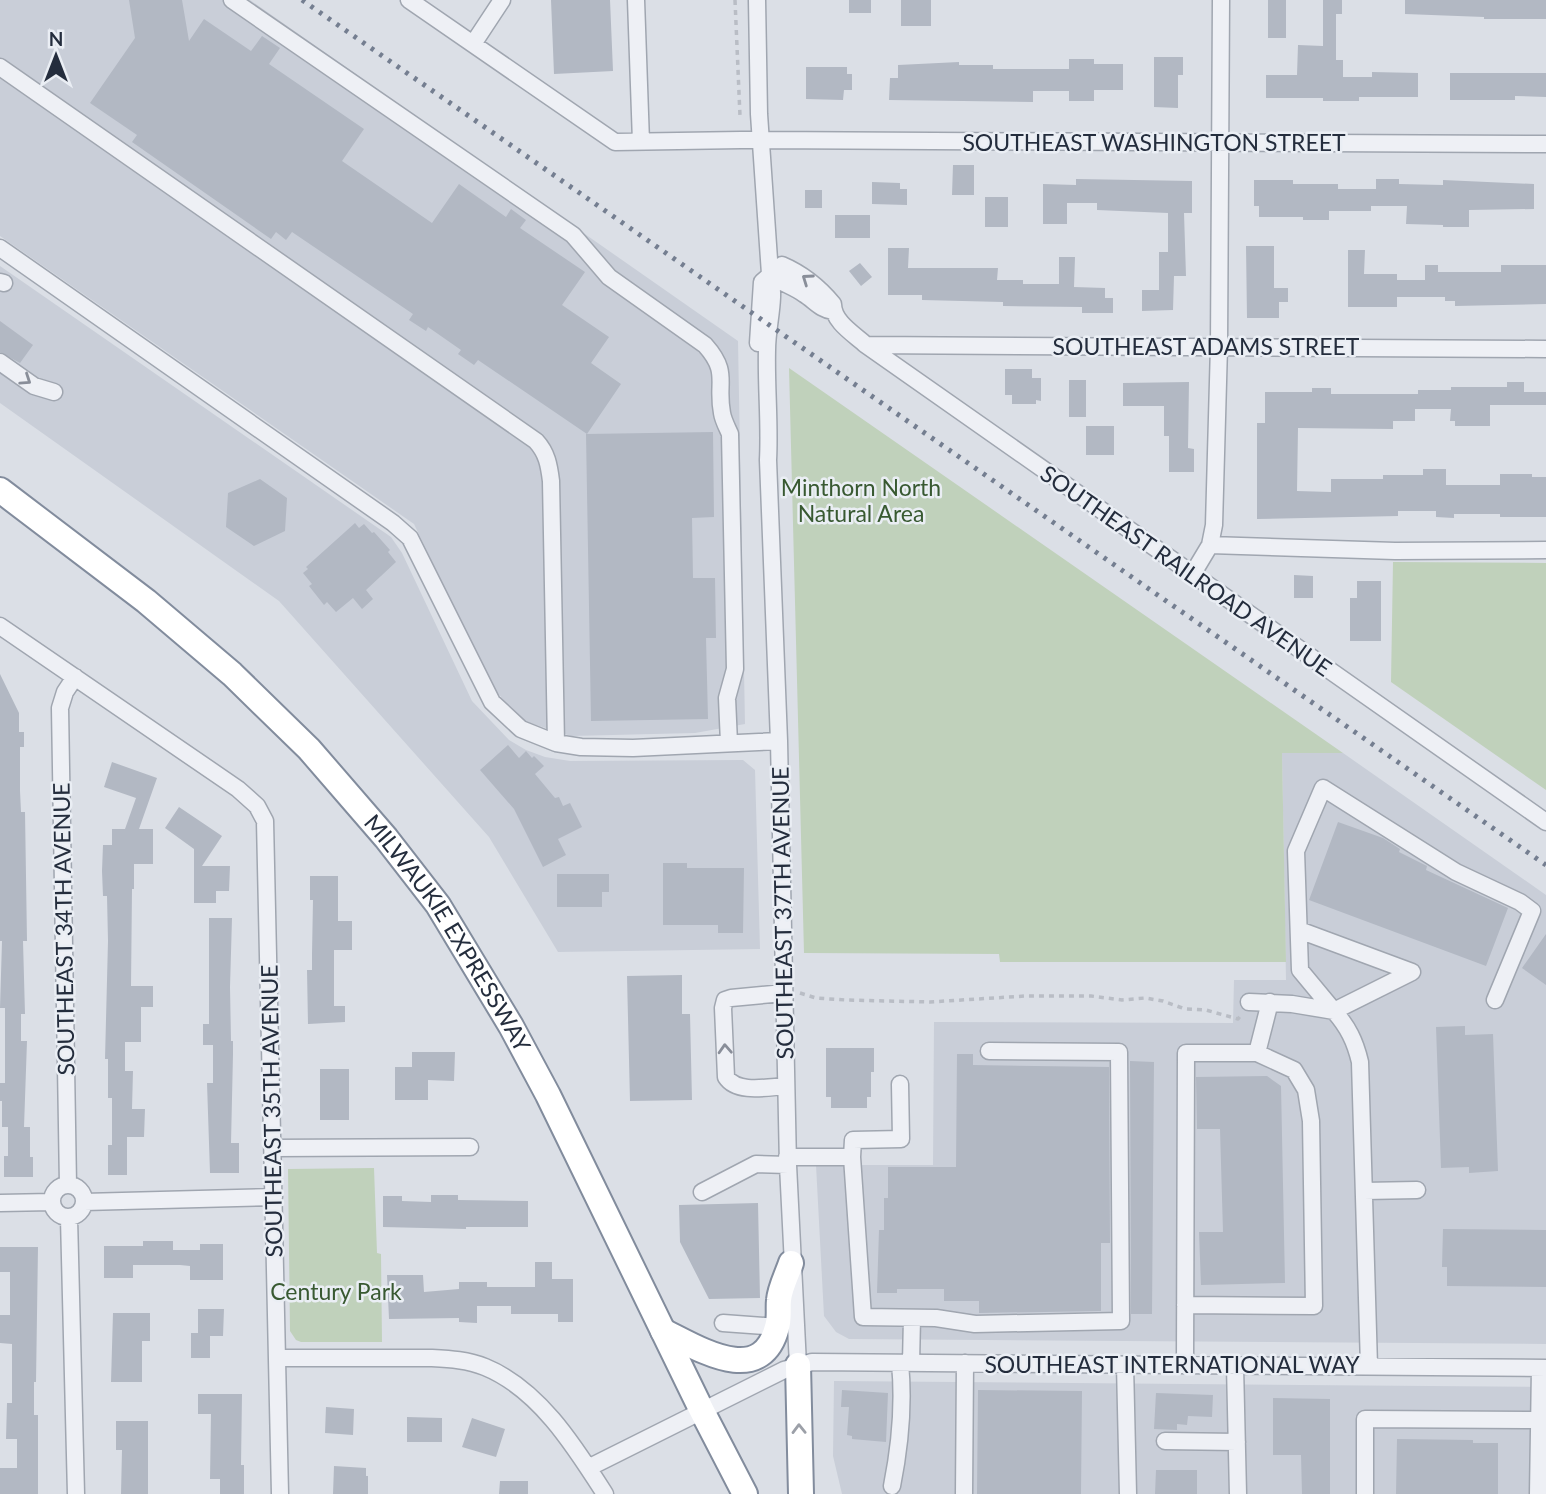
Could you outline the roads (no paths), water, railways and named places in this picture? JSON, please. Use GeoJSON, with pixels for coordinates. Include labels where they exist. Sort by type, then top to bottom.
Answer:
{"type":"FeatureCollection","features":[{"type":"Feature","properties":{"kind":"highway","name":"MILWAUKIE EXPRESSWAY"},"geometry":{"type":"LineString","coordinates":[[0,490],[146,601],[232,674],[309,749],[386,838],[438,905],[511,1026],[745,1494]]}},
{"type":"Feature","properties":{"kind":"highway"},"geometry":{"type":"LineString","coordinates":[[663,1331],[717,1356],[740,1361],[762,1353],[775,1337],[779,1297],[792,1263]]}},
{"type":"Feature","properties":{"kind":"highway"},"geometry":{"type":"LineString","coordinates":[[798,1365],[801,1494]]}},
{"type":"Feature","properties":{"kind":"street"},"geometry":{"type":"LineString","coordinates":[[232,0],[573,235],[609,277],[705,345],[718,359],[722,413],[730,434],[735,669],[727,698],[729,743]]}},
{"type":"Feature","properties":{"kind":"street","name":"SOUTHEAST WASHINGTON STREET"},"geometry":{"type":"LineString","coordinates":[[409,0],[615,142],[1546,144]]}},
{"type":"Feature","properties":{"kind":"street"},"geometry":{"type":"LineString","coordinates":[[472,44],[502,0]]}},
{"type":"Feature","properties":{"kind":"street"},"geometry":{"type":"LineString","coordinates":[[636,0],[641,142]]}},
{"type":"Feature","properties":{"kind":"street","name":"SOUTHEAST 37TH AVENUE"},"geometry":{"type":"LineString","coordinates":[[757,0],[769,274],[762,282],[758,354],[759,428],[768,460],[779,741],[788,1161],[798,1365]]}},
{"type":"Feature","properties":{"kind":"street"},"geometry":{"type":"LineString","coordinates":[[1192,575],[1210,545],[1214,525],[1219,346],[1221,0]]}},
{"type":"Feature","properties":{"kind":"street"},"geometry":{"type":"LineString","coordinates":[[0,67],[544,449],[551,481],[556,743]]}},
{"type":"Feature","properties":{"kind":"street"},"geometry":{"type":"LineString","coordinates":[[0,248],[394,523],[410,538],[416,548],[492,702],[521,729],[556,743],[581,747],[633,748],[779,741]]}},
{"type":"Feature","properties":{"kind":"street","name":"SOUTHEAST RAILROAD AVENUE"},"geometry":{"type":"LineString","coordinates":[[769,274],[782,265],[803,275],[822,291],[833,304],[833,311],[843,324],[866,345],[1546,822]]}},
{"type":"Feature","properties":{"kind":"street","name":"SOUTHEAST ADAMS STREET"},"geometry":{"type":"LineString","coordinates":[[866,345],[1546,349]]}},
{"type":"Feature","properties":{"kind":"street"},"geometry":{"type":"LineString","coordinates":[[0,362],[34,386],[54,392]]}},
{"type":"Feature","properties":{"kind":"street"},"geometry":{"type":"LineString","coordinates":[[1210,545],[1395,551],[1546,550]]}},
{"type":"Feature","properties":{"kind":"street"},"geometry":{"type":"LineString","coordinates":[[0,626],[75,677]]}},
{"type":"Feature","properties":{"kind":"street","name":"SOUTHEAST 35TH AVENUE"},"geometry":{"type":"LineString","coordinates":[[75,677],[238,789],[252,800],[262,814],[266,835],[280,1494]]}},
{"type":"Feature","properties":{"kind":"street","name":"SOUTHEAST 34TH AVENUE"},"geometry":{"type":"LineString","coordinates":[[68,1185],[60,708],[65,692],[75,677]]}},
{"type":"Feature","properties":{"kind":"street"},"geometry":{"type":"LineString","coordinates":[[1369,1366],[1360,1062],[1355,1042],[1346,1025],[1300,970],[1296,851],[1323,788],[1456,872],[1520,902],[1532,911],[1494,1000]]}},
{"type":"Feature","properties":{"kind":"street"},"geometry":{"type":"LineString","coordinates":[[1250,1002],[1270,1002],[1334,1011],[1412,972],[1299,930]]}},
{"type":"Feature","properties":{"kind":"street"},"geometry":{"type":"LineString","coordinates":[[785,993],[731,998],[725,1000],[723,1008],[726,1077],[730,1083],[740,1087],[786,1086]]}},
{"type":"Feature","properties":{"kind":"street"},"geometry":{"type":"LineString","coordinates":[[1257,1053],[1270,1002]]}},
{"type":"Feature","properties":{"kind":"street"},"geometry":{"type":"LineString","coordinates":[[900,1084],[901,1139],[853,1140],[863,1317],[936,1318],[975,1324],[1121,1321],[1119,1052],[989,1051]]}},
{"type":"Feature","properties":{"kind":"street"},"geometry":{"type":"LineString","coordinates":[[1185,1305],[1314,1306],[1311,1121],[1306,1090],[1294,1070],[1257,1053],[1186,1053],[1185,1305],[1185,1366]]}},
{"type":"Feature","properties":{"kind":"street"},"geometry":{"type":"LineString","coordinates":[[273,1148],[470,1147]]}},
{"type":"Feature","properties":{"kind":"street"},"geometry":{"type":"LineString","coordinates":[[702,1192],[756,1164],[852,1157]]}},
{"type":"Feature","properties":{"kind":"street"},"geometry":{"type":"LineString","coordinates":[[68,1185],[80,1190],[84,1202],[80,1213],[69,1218],[57,1213],[52,1202],[57,1189],[68,1185]]}},
{"type":"Feature","properties":{"kind":"street"},"geometry":{"type":"LineString","coordinates":[[1364,1191],[1417,1190]]}},
{"type":"Feature","properties":{"kind":"street"},"geometry":{"type":"LineString","coordinates":[[84,1202],[274,1197]]}},
{"type":"Feature","properties":{"kind":"street"},"geometry":{"type":"LineString","coordinates":[[0,1203],[52,1202]]}},
{"type":"Feature","properties":{"kind":"street"},"geometry":{"type":"LineString","coordinates":[[69,1218],[76,1494]]}},
{"type":"Feature","properties":{"kind":"street"},"geometry":{"type":"LineString","coordinates":[[892,1486],[912,1318]]}},
{"type":"Feature","properties":{"kind":"street"},"geometry":{"type":"LineString","coordinates":[[723,1323],[778,1326]]}},
{"type":"Feature","properties":{"kind":"street"},"geometry":{"type":"LineString","coordinates":[[277,1358],[432,1358],[457,1359],[483,1366],[506,1378],[532,1399],[574,1448],[605,1494]]}},
{"type":"Feature","properties":{"kind":"street","name":"SOUTHEAST INTERNATIONAL WAY"},"geometry":{"type":"LineString","coordinates":[[798,1365],[812,1362],[1543,1368]]}},
{"type":"Feature","properties":{"kind":"street"},"geometry":{"type":"LineString","coordinates":[[964,1494],[965,1363]]}},
{"type":"Feature","properties":{"kind":"street"},"geometry":{"type":"LineString","coordinates":[[588,1468],[798,1365]]}},
{"type":"Feature","properties":{"kind":"street"},"geometry":{"type":"LineString","coordinates":[[1125,1365],[1128,1494]]}},
{"type":"Feature","properties":{"kind":"street"},"geometry":{"type":"LineString","coordinates":[[1235,1366],[1238,1494]]}},
{"type":"Feature","properties":{"kind":"street"},"geometry":{"type":"LineString","coordinates":[[1538,1494],[1543,1368]]}},
{"type":"Feature","properties":{"kind":"street"},"geometry":{"type":"LineString","coordinates":[[1365,1494],[1365,1419],[1543,1420]]}},
{"type":"Feature","properties":{"kind":"street"},"geometry":{"type":"LineString","coordinates":[[1165,1441],[1237,1442]]}},
{"type":"Feature","properties":{"kind":"railway"},"geometry":{"type":"LineString","coordinates":[[302,0],[1546,865]]}},
{"type":"Feature","properties":{"kind":"park label","name":"Minthorn North Natural Area"},"geometry":{"type":"Point","coordinates":[861,501]}},
{"type":"Feature","properties":{"kind":"park label","name":"Century Park"},"geometry":{"type":"Point","coordinates":[336,1292]}}]}
